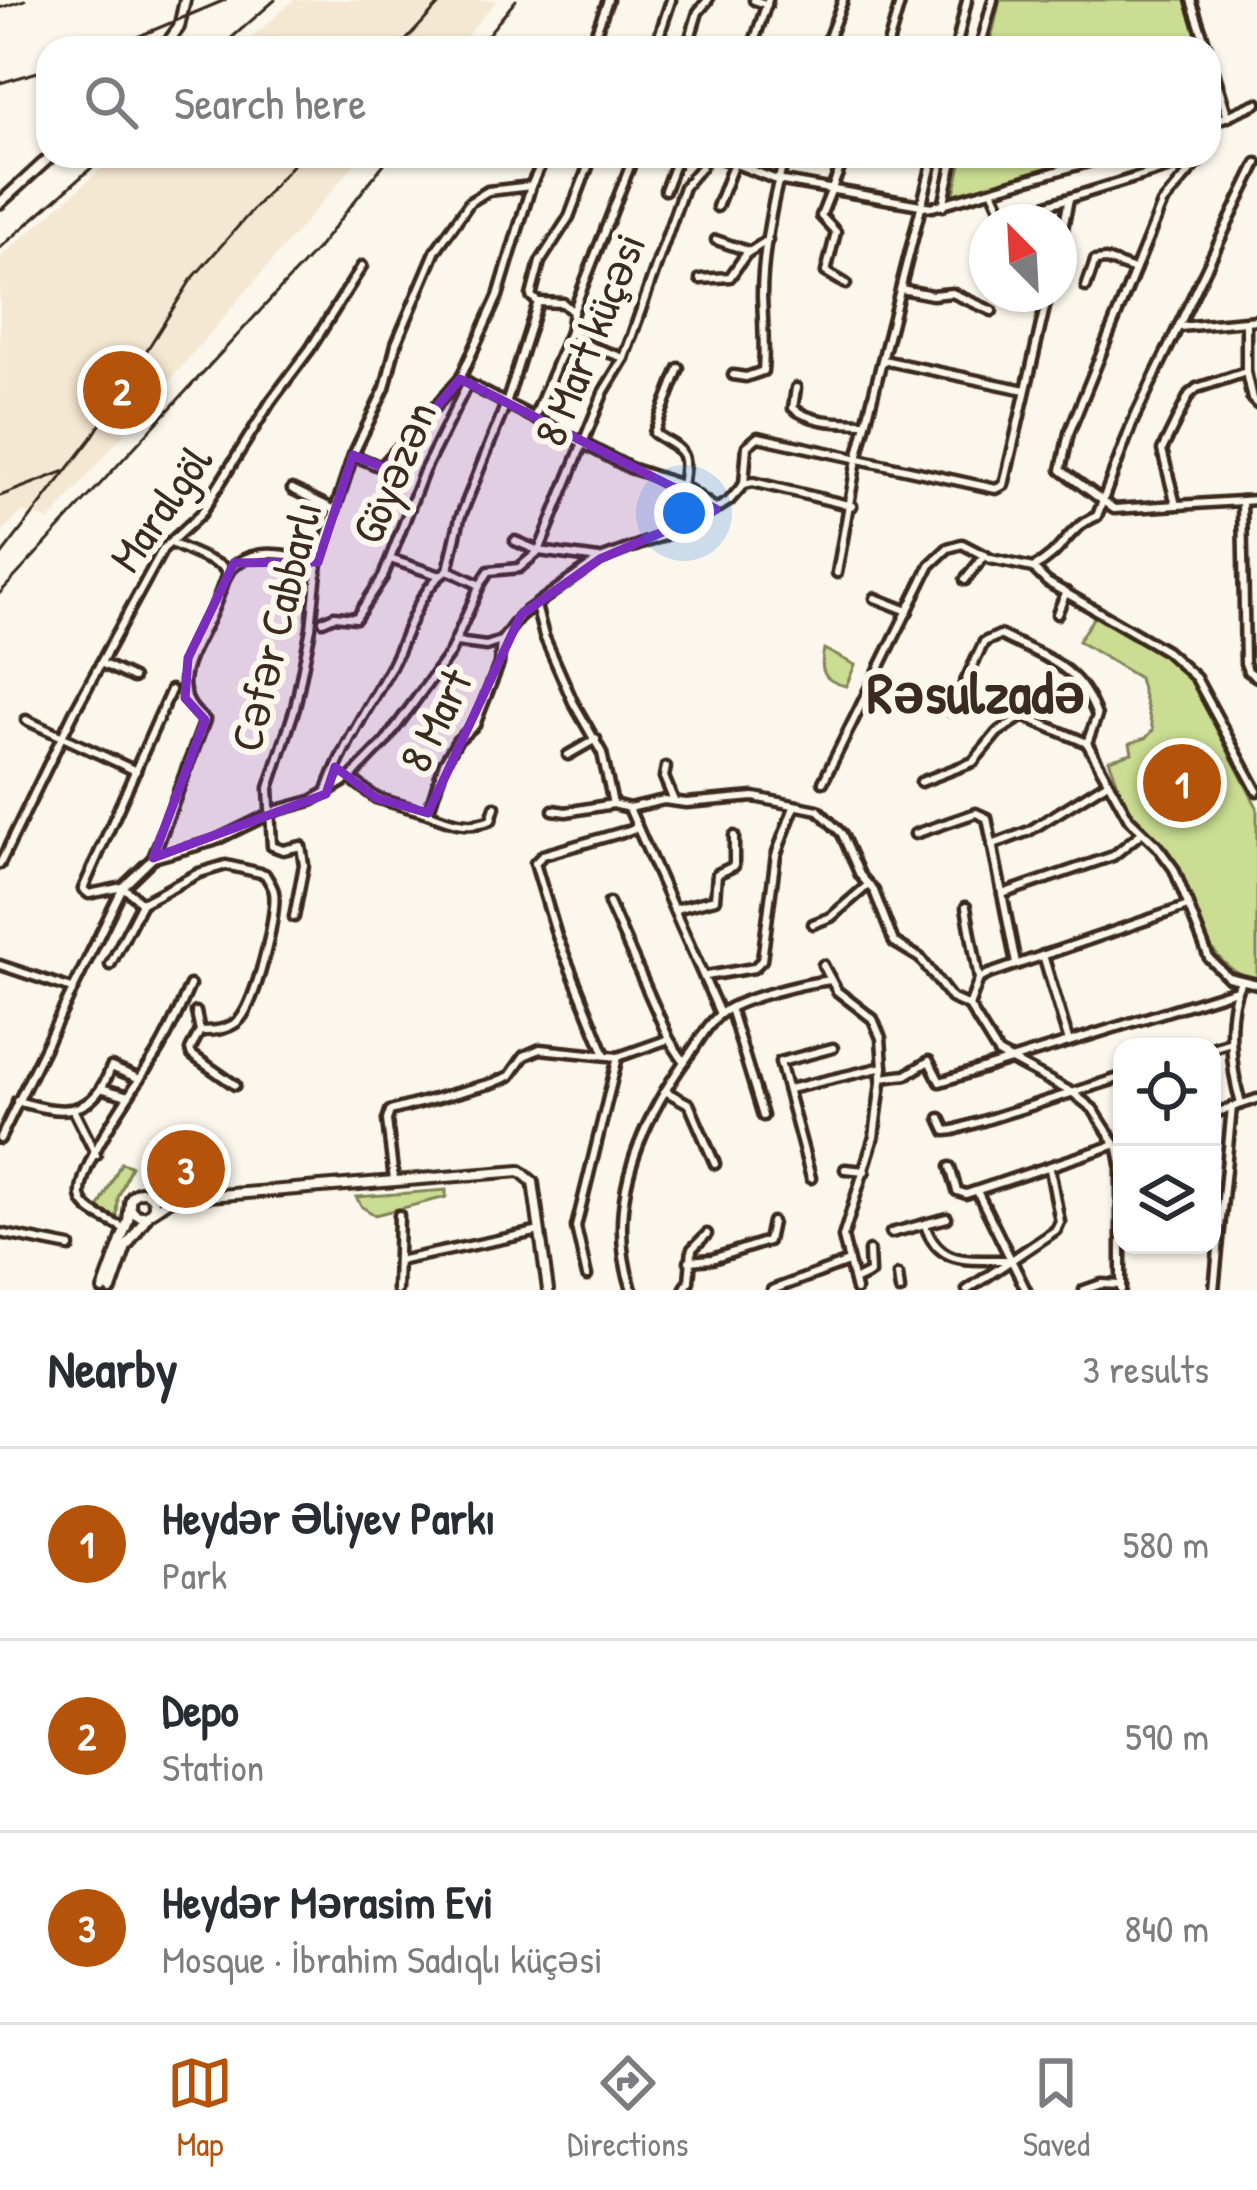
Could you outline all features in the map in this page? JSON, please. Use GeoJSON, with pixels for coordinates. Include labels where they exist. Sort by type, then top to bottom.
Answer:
{"type":"FeatureCollection","features":[{"type":"Feature","properties":{"kind":"street"},"geometry":{"type":"LineString","coordinates":[[173,36],[185,0]]}},
{"type":"Feature","properties":{"kind":"street"},"geometry":{"type":"LineString","coordinates":[[594,36],[608,0]]}},
{"type":"Feature","properties":{"kind":"street"},"geometry":{"type":"LineString","coordinates":[[659,36],[671,0]]}},
{"type":"Feature","properties":{"kind":"street"},"geometry":{"type":"LineString","coordinates":[[691,36],[698,12],[708,0]]}},
{"type":"Feature","properties":{"kind":"street"},"geometry":{"type":"LineString","coordinates":[[754,0],[768,3],[756,36]]}},
{"type":"Feature","properties":{"kind":"street"},"geometry":{"type":"LineString","coordinates":[[830,36],[843,0]]}},
{"type":"Feature","properties":{"kind":"street"},"geometry":{"type":"LineString","coordinates":[[890,36],[901,0]]}},
{"type":"Feature","properties":{"kind":"street"},"geometry":{"type":"LineString","coordinates":[[959,36],[967,0]]}},
{"type":"Feature","properties":{"kind":"street"},"geometry":{"type":"LineString","coordinates":[[983,36],[993,0]]}},
{"type":"Feature","properties":{"kind":"street"},"geometry":{"type":"LineString","coordinates":[[1192,0],[1203,36]]}},
{"type":"Feature","properties":{"kind":"street"},"geometry":{"type":"LineString","coordinates":[[1221,94],[1228,117]]}},
{"type":"Feature","properties":{"kind":"street"},"geometry":{"type":"LineString","coordinates":[[1221,120],[1257,103]]}},
{"type":"Feature","properties":{"kind":"street"},"geometry":{"type":"LineString","coordinates":[[1033,568],[1058,553],[1077,525],[1097,516],[1133,421],[1257,163]]}},
{"type":"Feature","properties":{"kind":"street"},"geometry":{"type":"LineString","coordinates":[[0,203],[38,168]]}},
{"type":"Feature","properties":{"kind":"street","name":"Cəfər Cabbarlı"},"geometry":{"type":"LineString","coordinates":[[353,455],[381,467],[464,381],[498,296],[539,168]]}},
{"type":"Feature","properties":{"kind":"street","name":"Göyəzən"},"geometry":{"type":"LineString","coordinates":[[480,585],[448,570],[460,518],[507,401],[538,302],[531,296],[540,262],[569,217],[587,168]]}},
{"type":"Feature","properties":{"kind":"street"},"geometry":{"type":"LineString","coordinates":[[535,416],[629,168]]}},
{"type":"Feature","properties":{"kind":"street"},"geometry":{"type":"LineString","coordinates":[[665,190],[674,168]]}},
{"type":"Feature","properties":{"kind":"street","name":"8 Mart küçəsi"},"geometry":{"type":"LineString","coordinates":[[539,550],[582,442],[624,358],[684,187],[699,168]]}},
{"type":"Feature","properties":{"kind":"street"},"geometry":{"type":"LineString","coordinates":[[717,207],[732,168]]}},
{"type":"Feature","properties":{"kind":"street"},"geometry":{"type":"LineString","coordinates":[[747,168],[777,180],[943,206],[1070,168]]}},
{"type":"Feature","properties":{"kind":"street"},"geometry":{"type":"LineString","coordinates":[[733,375],[746,377],[763,371],[762,296],[782,168]]}},
{"type":"Feature","properties":{"kind":"street"},"geometry":{"type":"LineString","coordinates":[[841,168],[821,216],[836,232],[826,272],[846,284]]}},
{"type":"Feature","properties":{"kind":"street"},"geometry":{"type":"LineString","coordinates":[[837,573],[857,459],[931,168]]}},
{"type":"Feature","properties":{"kind":"street"},"geometry":{"type":"LineString","coordinates":[[943,206],[951,168]]}},
{"type":"Feature","properties":{"kind":"street"},"geometry":{"type":"LineString","coordinates":[[993,192],[1005,218],[1168,168]]}},
{"type":"Feature","properties":{"kind":"street"},"geometry":{"type":"LineString","coordinates":[[1192,168],[1162,204],[1069,433],[1061,470],[1114,509],[1257,500]]}},
{"type":"Feature","properties":{"kind":"street","name":"Cəfər Cabbarlı"},"geometry":{"type":"LineString","coordinates":[[271,813],[269,788],[295,708],[318,562],[353,455],[385,388],[396,344],[436,250],[470,202],[488,191],[531,186]]}},
{"type":"Feature","properties":{"kind":"street"},"geometry":{"type":"LineString","coordinates":[[1068,204],[1069,200]]}},
{"type":"Feature","properties":{"kind":"street"},"geometry":{"type":"LineString","coordinates":[[716,240],[748,251]]}},
{"type":"Feature","properties":{"kind":"street"},"geometry":{"type":"LineString","coordinates":[[700,278],[730,277],[748,251],[768,240]]}},
{"type":"Feature","properties":{"kind":"street"},"geometry":{"type":"LineString","coordinates":[[1086,286],[1095,261],[1135,270]]}},
{"type":"Feature","properties":{"kind":"street","name":"Maralgöl"},"geometry":{"type":"LineString","coordinates":[[0,864],[60,738],[163,549],[201,514],[362,266]]}},
{"type":"Feature","properties":{"kind":"street"},"geometry":{"type":"LineString","coordinates":[[901,289],[935,296],[952,293],[969,301]]}},
{"type":"Feature","properties":{"kind":"street"},"geometry":{"type":"LineString","coordinates":[[538,302],[562,303],[573,312]]}},
{"type":"Feature","properties":{"kind":"street"},"geometry":{"type":"LineString","coordinates":[[744,484],[747,446],[758,436],[997,490],[1004,484],[1044,312]]}},
{"type":"Feature","properties":{"kind":"street"},"geometry":{"type":"LineString","coordinates":[[1246,320],[1246,373],[1257,404]]}},
{"type":"Feature","properties":{"kind":"street"},"geometry":{"type":"LineString","coordinates":[[1179,327],[1257,320]]}},
{"type":"Feature","properties":{"kind":"street"},"geometry":{"type":"LineString","coordinates":[[570,332],[590,346],[624,358]]}},
{"type":"Feature","properties":{"kind":"street"},"geometry":{"type":"LineString","coordinates":[[883,360],[1025,390]]}},
{"type":"Feature","properties":{"kind":"street"},"geometry":{"type":"LineString","coordinates":[[679,368],[654,433],[683,452],[682,485]]}},
{"type":"Feature","properties":{"kind":"street"},"geometry":{"type":"LineString","coordinates":[[1176,505],[1161,455],[1189,394],[1246,373]]}},
{"type":"Feature","properties":{"kind":"street","name":"Göyəzən"},"geometry":{"type":"LineString","coordinates":[[323,621],[334,616],[356,618],[390,559],[464,381],[630,468],[682,485],[716,509]]}},
{"type":"Feature","properties":{"kind":"street"},"geometry":{"type":"LineString","coordinates":[[796,388],[793,408],[799,415],[842,424],[866,423]]}},
{"type":"Feature","properties":{"kind":"street"},"geometry":{"type":"LineString","coordinates":[[456,643],[486,646],[501,640],[521,615],[600,559],[651,542],[716,509],[744,484],[753,482],[852,506]]}},
{"type":"Feature","properties":{"kind":"street"},"geometry":{"type":"LineString","coordinates":[[292,489],[334,510]]}},
{"type":"Feature","properties":{"kind":"street"},"geometry":{"type":"LineString","coordinates":[[1242,501],[1245,663],[1257,677]]}},
{"type":"Feature","properties":{"kind":"street"},"geometry":{"type":"LineString","coordinates":[[515,541],[539,550],[600,559]]}},
{"type":"Feature","properties":{"kind":"street"},"geometry":{"type":"LineString","coordinates":[[171,543],[222,566],[227,574]]}},
{"type":"Feature","properties":{"kind":"street"},"geometry":{"type":"LineString","coordinates":[[823,782],[936,556],[962,544],[1033,568],[1166,651],[1196,678],[1257,791]]}},
{"type":"Feature","properties":{"kind":"street"},"geometry":{"type":"LineString","coordinates":[[153,858],[214,841],[271,813],[326,794],[350,778],[385,742],[456,643],[489,571],[519,568],[539,550]]}},
{"type":"Feature","properties":{"kind":"street"},"geometry":{"type":"LineString","coordinates":[[0,1139],[123,887],[153,858],[205,720],[190,710],[185,698],[188,658],[227,574],[234,563],[248,556],[276,552],[318,562]]}},
{"type":"Feature","properties":{"kind":"street"},"geometry":{"type":"LineString","coordinates":[[965,580],[985,555]]}},
{"type":"Feature","properties":{"kind":"street"},"geometry":{"type":"LineString","coordinates":[[390,559],[439,576]]}},
{"type":"Feature","properties":{"kind":"street"},"geometry":{"type":"LineString","coordinates":[[326,794],[339,757],[439,576],[448,570]]}},
{"type":"Feature","properties":{"kind":"street"},"geometry":{"type":"LineString","coordinates":[[1057,614],[1066,592]]}},
{"type":"Feature","properties":{"kind":"street"},"geometry":{"type":"LineString","coordinates":[[875,598],[908,611]]}},
{"type":"Feature","properties":{"kind":"street"},"geometry":{"type":"LineString","coordinates":[[536,606],[553,656],[596,739],[614,804]]}},
{"type":"Feature","properties":{"kind":"street"},"geometry":{"type":"LineString","coordinates":[[951,711],[984,642],[1000,635],[1067,667],[1081,683],[1097,716],[1087,743]]}},
{"type":"Feature","properties":{"kind":"street","name":"8 Mart"},"geometry":{"type":"LineString","coordinates":[[350,778],[376,798],[428,813],[444,763],[457,740],[475,725],[499,664],[501,640]]}},
{"type":"Feature","properties":{"kind":"street"},"geometry":{"type":"LineString","coordinates":[[101,663],[133,677]]}},
{"type":"Feature","properties":{"kind":"street"},"geometry":{"type":"LineString","coordinates":[[123,887],[88,894],[83,890],[171,690]]}},
{"type":"Feature","properties":{"kind":"street"},"geometry":{"type":"LineString","coordinates":[[921,782],[973,762],[997,733],[1022,716],[1087,743],[1141,834],[1167,857],[1209,958],[1228,976],[1257,984]]}},
{"type":"Feature","properties":{"kind":"street"},"geometry":{"type":"LineString","coordinates":[[26,720],[136,771]]}},
{"type":"Feature","properties":{"kind":"street"},"geometry":{"type":"LineString","coordinates":[[568,755],[596,739]]}},
{"type":"Feature","properties":{"kind":"street"},"geometry":{"type":"LineString","coordinates":[[339,757],[356,768]]}},
{"type":"Feature","properties":{"kind":"street"},"geometry":{"type":"LineString","coordinates":[[665,767],[674,801]]}},
{"type":"Feature","properties":{"kind":"street"},"geometry":{"type":"LineString","coordinates":[[992,844],[1029,831],[1108,782]]}},
{"type":"Feature","properties":{"kind":"street"},"geometry":{"type":"LineString","coordinates":[[629,808],[754,797],[818,810],[842,834],[894,942],[920,958],[951,998],[968,1006],[987,1041],[1010,1060],[1073,1093],[1099,1116],[1117,1146]]}},
{"type":"Feature","properties":{"kind":"street"},"geometry":{"type":"LineString","coordinates":[[554,810],[614,804],[629,808]]}},
{"type":"Feature","properties":{"kind":"street"},"geometry":{"type":"LineString","coordinates":[[706,976],[754,968],[761,960],[776,856],[794,806]]}},
{"type":"Feature","properties":{"kind":"street"},"geometry":{"type":"LineString","coordinates":[[428,813],[448,822],[478,826],[491,820],[495,807]]}},
{"type":"Feature","properties":{"kind":"street"},"geometry":{"type":"LineString","coordinates":[[629,808],[720,1014]]}},
{"type":"Feature","properties":{"kind":"street"},"geometry":{"type":"LineString","coordinates":[[271,813],[272,846],[283,850],[302,846],[304,865],[295,917]]}},
{"type":"Feature","properties":{"kind":"street"},"geometry":{"type":"LineString","coordinates":[[915,834],[983,813],[1016,964]]}},
{"type":"Feature","properties":{"kind":"street"},"geometry":{"type":"LineString","coordinates":[[605,1055],[557,935],[535,863],[543,855],[637,828]]}},
{"type":"Feature","properties":{"kind":"street"},"geometry":{"type":"LineString","coordinates":[[1002,894],[1113,856],[1141,834]]}},
{"type":"Feature","properties":{"kind":"street"},"geometry":{"type":"LineString","coordinates":[[676,909],[715,899],[717,874],[734,866],[734,836]]}},
{"type":"Feature","properties":{"kind":"street"},"geometry":{"type":"LineString","coordinates":[[110,965],[142,903],[226,865],[266,874],[274,893],[257,988],[236,1023],[218,1031],[200,1031]]}},
{"type":"Feature","properties":{"kind":"street"},"geometry":{"type":"LineString","coordinates":[[813,924],[831,916],[868,885]]}},
{"type":"Feature","properties":{"kind":"street"},"geometry":{"type":"LineString","coordinates":[[123,887],[142,903]]}},
{"type":"Feature","properties":{"kind":"street"},"geometry":{"type":"LineString","coordinates":[[609,903],[669,1040],[684,1062]]}},
{"type":"Feature","properties":{"kind":"street"},"geometry":{"type":"LineString","coordinates":[[979,979],[1188,906]]}},
{"type":"Feature","properties":{"kind":"street"},"geometry":{"type":"LineString","coordinates":[[966,907],[979,979],[968,1006]]}},
{"type":"Feature","properties":{"kind":"street"},"geometry":{"type":"LineString","coordinates":[[1042,955],[1069,1042]]}},
{"type":"Feature","properties":{"kind":"street"},"geometry":{"type":"LineString","coordinates":[[0,964],[72,989]]}},
{"type":"Feature","properties":{"kind":"street"},"geometry":{"type":"LineString","coordinates":[[823,965],[852,1005],[873,1019],[881,1038],[883,1067],[865,1171],[843,1237],[855,1286],[870,1273],[869,1251]]}},
{"type":"Feature","properties":{"kind":"street"},"geometry":{"type":"LineString","coordinates":[[632,1290],[621,1258],[620,1216],[637,1148],[665,1091],[720,1014],[831,980]]}},
{"type":"Feature","properties":{"kind":"street"},"geometry":{"type":"LineString","coordinates":[[1214,1290],[1236,1105],[1233,1042],[1236,990],[1241,981]]}},
{"type":"Feature","properties":{"kind":"street"},"geometry":{"type":"LineString","coordinates":[[125,1228],[82,1202],[84,1179],[106,1131],[162,1044],[190,985]]}},
{"type":"Feature","properties":{"kind":"street"},"geometry":{"type":"LineString","coordinates":[[881,1078],[906,1075],[929,1061],[940,1082],[1236,990]]}},
{"type":"Feature","properties":{"kind":"street"},"geometry":{"type":"LineString","coordinates":[[730,1008],[764,1116]]}},
{"type":"Feature","properties":{"kind":"street"},"geometry":{"type":"LineString","coordinates":[[196,1012],[200,1031],[191,1055],[235,1085]]}},
{"type":"Feature","properties":{"kind":"street"},"geometry":{"type":"LineString","coordinates":[[394,1180],[390,1111],[510,1076],[524,1056],[540,1049],[617,1057],[669,1040]]}},
{"type":"Feature","properties":{"kind":"street"},"geometry":{"type":"LineString","coordinates":[[1221,1045],[1233,1042]]}},
{"type":"Feature","properties":{"kind":"street"},"geometry":{"type":"LineString","coordinates":[[812,1178],[780,1060],[833,1048]]}},
{"type":"Feature","properties":{"kind":"street"},"geometry":{"type":"LineString","coordinates":[[587,1276],[576,1227],[617,1057]]}},
{"type":"Feature","properties":{"kind":"street"},"geometry":{"type":"LineString","coordinates":[[17,1101],[74,1112],[104,1089],[114,1065],[140,1079]]}},
{"type":"Feature","properties":{"kind":"street"},"geometry":{"type":"LineString","coordinates":[[789,1088],[883,1067]]}},
{"type":"Feature","properties":{"kind":"street"},"geometry":{"type":"LineString","coordinates":[[940,1118],[946,1132],[1113,1080]]}},
{"type":"Feature","properties":{"kind":"street"},"geometry":{"type":"LineString","coordinates":[[104,1089],[128,1096]]}},
{"type":"Feature","properties":{"kind":"street"},"geometry":{"type":"LineString","coordinates":[[665,1091],[689,1104],[715,1164]]}},
{"type":"Feature","properties":{"kind":"street"},"geometry":{"type":"LineString","coordinates":[[1221,1111],[1257,1099]]}},
{"type":"Feature","properties":{"kind":"street"},"geometry":{"type":"LineString","coordinates":[[74,1112],[96,1155]]}},
{"type":"Feature","properties":{"kind":"street"},"geometry":{"type":"LineString","coordinates":[[950,1167],[957,1191],[966,1194],[1113,1148]]}},
{"type":"Feature","properties":{"kind":"street"},"geometry":{"type":"LineString","coordinates":[[967,1290],[1056,1230],[1060,1222],[1049,1167]]}},
{"type":"Feature","properties":{"kind":"street"},"geometry":{"type":"LineString","coordinates":[[845,1169],[865,1171]]}},
{"type":"Feature","properties":{"kind":"street"},"geometry":{"type":"LineString","coordinates":[[107,1290],[136,1193],[172,1198],[520,1171],[533,1182],[546,1290]]}},
{"type":"Feature","properties":{"kind":"street"},"geometry":{"type":"LineString","coordinates":[[977,1191],[1026,1290]]}},
{"type":"Feature","properties":{"kind":"street"},"geometry":{"type":"LineString","coordinates":[[148,1193],[154,1201],[150,1214]]}},
{"type":"Feature","properties":{"kind":"street"},"geometry":{"type":"LineString","coordinates":[[107,1290],[126,1246],[150,1214],[172,1198]]}},
{"type":"Feature","properties":{"kind":"street"},"geometry":{"type":"LineString","coordinates":[[130,1204],[136,1215],[150,1214]]}},
{"type":"Feature","properties":{"kind":"street"},"geometry":{"type":"LineString","coordinates":[[397,1290],[399,1215]]}},
{"type":"Feature","properties":{"kind":"street"},"geometry":{"type":"LineString","coordinates":[[891,1233],[946,1218]]}},
{"type":"Feature","properties":{"kind":"street"},"geometry":{"type":"LineString","coordinates":[[689,1261],[712,1259],[768,1240],[772,1222]]}},
{"type":"Feature","properties":{"kind":"street"},"geometry":{"type":"LineString","coordinates":[[925,1225],[938,1251],[953,1258],[1009,1260]]}},
{"type":"Feature","properties":{"kind":"street"},"geometry":{"type":"LineString","coordinates":[[398,1261],[540,1231]]}},
{"type":"Feature","properties":{"kind":"street"},"geometry":{"type":"LineString","coordinates":[[0,1233],[70,1247]]}},
{"type":"Feature","properties":{"kind":"street"},"geometry":{"type":"LineString","coordinates":[[684,1290],[692,1249],[707,1234]]}},
{"type":"Feature","properties":{"kind":"street"},"geometry":{"type":"LineString","coordinates":[[1084,1290],[1109,1283],[1121,1288],[1120,1254]]}},
{"type":"Feature","properties":{"kind":"street"},"geometry":{"type":"LineString","coordinates":[[772,1290],[848,1262]]}},
{"type":"Feature","properties":{"kind":"street"},"geometry":{"type":"LineString","coordinates":[[898,1275],[901,1290]]}},
{"type":"Feature","properties":{"kind":"highlighted area"},"geometry":{"type":"Polygon","coordinates":[[[460,379],[716,509],[600,559],[521,615],[428,813],[376,798],[335,767],[326,794],[153,858],[205,720],[185,698],[188,658],[234,563],[318,562],[353,455],[385,468],[460,379]]]}},
{"type":"Feature","properties":{"kind":"shaded area"},"geometry":{"type":"Polygon","coordinates":[[[294,0],[497,0],[466,36],[254,36],[294,0]]]}},
{"type":"Feature","properties":{"kind":"shaded area"},"geometry":{"type":"Polygon","coordinates":[[[102,168],[352,168],[50,520],[22,512],[0,534],[0,258],[102,168]]]}},
{"type":"Feature","properties":{"kind":"green space"},"geometry":{"type":"Polygon","coordinates":[[[1000,0],[1185,0],[1196,36],[992,36],[1000,0]]]}},
{"type":"Feature","properties":{"kind":"green space"},"geometry":{"type":"Polygon","coordinates":[[[960,168],[1048,168],[953,198],[960,168]]]}},
{"type":"Feature","properties":{"kind":"green space"},"geometry":{"type":"Polygon","coordinates":[[[1096,614],[1155,648],[1191,680],[1257,807],[1257,980],[1237,973],[1210,946],[1170,853],[1134,819],[1124,800],[1109,760],[1132,753],[1130,743],[1153,730],[1139,678],[1078,641],[1096,614]]]}},
{"type":"Feature","properties":{"kind":"green space"},"geometry":{"type":"Polygon","coordinates":[[[824,649],[855,665],[846,686],[824,674],[824,649]]]}},
{"type":"Feature","properties":{"kind":"green space"},"geometry":{"type":"Polygon","coordinates":[[[121,1163],[131,1166],[118,1198],[117,1217],[98,1209],[121,1163]]]}},
{"type":"Feature","properties":{"kind":"green space"},"geometry":{"type":"Polygon","coordinates":[[[446,1190],[446,1197],[375,1215],[356,1197],[446,1190]]]}},
{"type":"Feature","properties":{"kind":"railway"},"geometry":{"type":"LineString","coordinates":[[0,8],[25,0]]}},
{"type":"Feature","properties":{"kind":"railway"},"geometry":{"type":"LineString","coordinates":[[140,36],[225,0]]}},
{"type":"Feature","properties":{"kind":"railway"},"geometry":{"type":"LineString","coordinates":[[234,36],[275,0]]}},
{"type":"Feature","properties":{"kind":"railway"},"geometry":{"type":"LineString","coordinates":[[410,36],[443,0]]}},
{"type":"Feature","properties":{"kind":"railway"},"geometry":{"type":"LineString","coordinates":[[487,36],[516,0]]}},
{"type":"Feature","properties":{"kind":"railway"},"geometry":{"type":"LineString","coordinates":[[0,83],[36,72]]}},
{"type":"Feature","properties":{"kind":"railway"},"geometry":{"type":"LineString","coordinates":[[0,248],[91,168]]}},
{"type":"Feature","properties":{"kind":"railway"},"geometry":{"type":"LineString","coordinates":[[0,557],[91,439],[191,280],[289,168]]}},
{"type":"Feature","properties":{"kind":"railway"},"geometry":{"type":"LineString","coordinates":[[0,593],[317,249],[381,168]]}},
{"type":"Feature","properties":{"kind":"railway"},"geometry":{"type":"LineString","coordinates":[[0,496],[68,470]]}},
{"type":"Feature","properties":{"kind":"place","name":"Depo"},"geometry":{"type":"Point","coordinates":[122,390]}},
{"type":"Feature","properties":{"kind":"place","name":"Heydər Əliyev Parkı"},"geometry":{"type":"Point","coordinates":[1182,783]}},
{"type":"Feature","properties":{"kind":"place","name":"Heydər Mərasim Evi"},"geometry":{"type":"Point","coordinates":[186,1169]}},
{"type":"Feature","properties":{"kind":"district","name":"Rəsulzadə"},"geometry":{"type":"Point","coordinates":[976,692]}}]}
